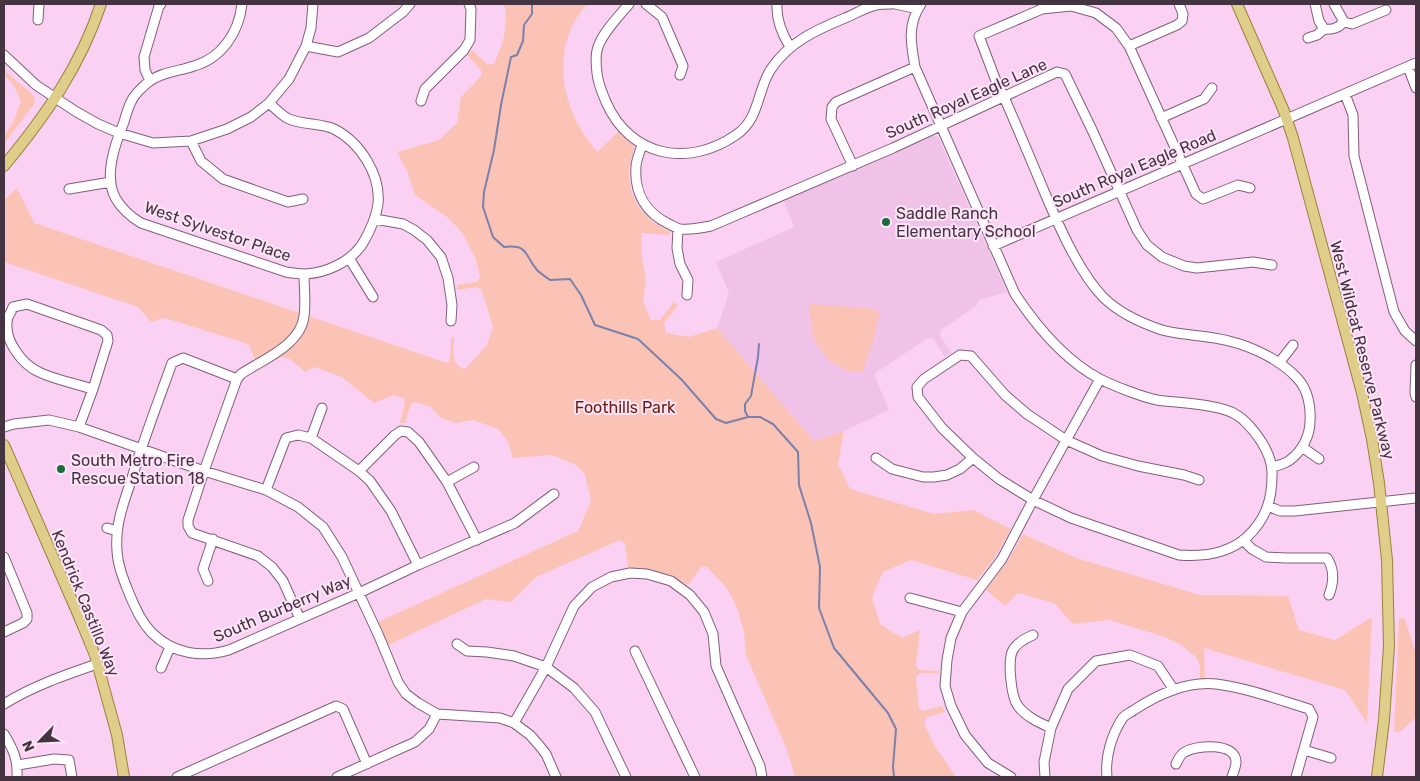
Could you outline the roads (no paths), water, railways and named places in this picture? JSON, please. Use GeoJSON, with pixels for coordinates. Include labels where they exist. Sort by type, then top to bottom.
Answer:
{"type":"FeatureCollection","features":[{"type":"Feature","properties":{"kind":"main road"},"geometry":{"type":"LineString","coordinates":[[4,166],[67,80],[92,31],[101,4]]}},
{"type":"Feature","properties":{"kind":"main road","name":"West Wildcat Reserve Parkway"},"geometry":{"type":"LineString","coordinates":[[1237,4],[1287,119],[1358,380],[1372,439],[1387,560],[1389,638],[1387,690],[1377,777]]}},
{"type":"Feature","properties":{"kind":"main road","name":"Kendrick Castillo Way"},"geometry":{"type":"LineString","coordinates":[[4,445],[98,664],[117,735],[124,777]]}},
{"type":"Feature","properties":{"kind":"street"},"geometry":{"type":"LineString","coordinates":[[38,20],[37,6],[39,4]]}},
{"type":"Feature","properties":{"kind":"street"},"geometry":{"type":"LineString","coordinates":[[150,81],[145,70],[144,56],[161,4]]}},
{"type":"Feature","properties":{"kind":"street","name":"West Sylvestor Place"},"geometry":{"type":"LineString","coordinates":[[242,4],[240,18],[230,40],[212,57],[196,66],[162,75],[150,81],[132,99],[112,155],[110,167],[111,182],[115,198],[128,215],[141,223],[286,272],[304,274],[329,270],[349,258],[362,244],[375,218],[378,202],[377,185],[370,167],[360,150],[349,139],[333,128],[289,119],[269,103]]}},
{"type":"Feature","properties":{"kind":"street"},"geometry":{"type":"LineString","coordinates":[[4,56],[36,85],[55,98],[98,124],[119,134],[153,142],[191,141],[227,129],[251,116],[269,103],[289,79],[306,46],[311,28],[313,4]]}},
{"type":"Feature","properties":{"kind":"street"},"geometry":{"type":"LineString","coordinates":[[306,46],[338,52],[369,38],[410,4]]}},
{"type":"Feature","properties":{"kind":"street"},"geometry":{"type":"LineString","coordinates":[[421,101],[425,88],[464,50],[470,40],[472,9],[469,4]]}},
{"type":"Feature","properties":{"kind":"street"},"geometry":{"type":"LineString","coordinates":[[629,4],[603,37],[598,48],[596,61],[598,83],[612,114],[626,131],[642,144],[668,153],[686,154],[712,147],[738,134],[752,119],[771,69],[790,47],[816,30],[875,5],[919,6],[910,38],[915,67],[1015,294],[1033,321],[1072,360],[1100,379],[1154,399],[1218,408],[1235,414],[1253,429],[1266,450],[1272,468],[1272,488],[1268,506],[1257,527],[1243,540],[1227,549],[1212,555],[1180,555],[1071,518],[1033,500],[999,479],[973,458],[942,428],[918,397],[917,387],[924,379],[960,355],[971,356],[1005,395],[1027,414],[1066,440],[1102,456],[1199,480]]}},
{"type":"Feature","properties":{"kind":"street"},"geometry":{"type":"LineString","coordinates":[[646,4],[662,17],[683,66],[680,75]]}},
{"type":"Feature","properties":{"kind":"street"},"geometry":{"type":"LineString","coordinates":[[777,4],[778,20],[790,47]]}},
{"type":"Feature","properties":{"kind":"street"},"geometry":{"type":"LineString","coordinates":[[1129,46],[1182,21],[1183,14],[1179,4]]}},
{"type":"Feature","properties":{"kind":"street"},"geometry":{"type":"LineString","coordinates":[[1315,4],[1319,20],[1324,29]]}},
{"type":"Feature","properties":{"kind":"street"},"geometry":{"type":"LineString","coordinates":[[1334,4],[1344,22],[1352,24],[1386,10]]}},
{"type":"Feature","properties":{"kind":"street"},"geometry":{"type":"LineString","coordinates":[[1250,188],[1238,185],[1203,198],[1196,194],[1129,46],[1116,28],[1096,13],[1071,6],[1041,6],[979,36],[1056,218],[1084,272],[1103,296],[1123,312],[1146,324],[1164,330],[1229,341],[1265,354],[1298,379],[1306,393],[1311,411],[1310,427],[1302,447],[1289,461],[1272,468]]}},
{"type":"Feature","properties":{"kind":"street"},"geometry":{"type":"LineString","coordinates":[[1308,38],[1317,35],[1324,29],[1331,30],[1339,27],[1344,22]]}},
{"type":"Feature","properties":{"kind":"street"},"geometry":{"type":"LineString","coordinates":[[1412,65],[1416,88]]}},
{"type":"Feature","properties":{"kind":"street","name":"South Royal Eagle Road"},"geometry":{"type":"LineString","coordinates":[[993,246],[1412,65]]}},
{"type":"Feature","properties":{"kind":"street"},"geometry":{"type":"LineString","coordinates":[[853,166],[832,118],[832,107],[836,102],[915,67]]}},
{"type":"Feature","properties":{"kind":"street","name":"South Royal Eagle Lane"},"geometry":{"type":"LineString","coordinates":[[678,229],[711,226],[853,166],[1057,72],[1065,74],[1138,230],[1147,245],[1162,257],[1184,266],[1197,268],[1253,262],[1272,265]]}},
{"type":"Feature","properties":{"kind":"street"},"geometry":{"type":"LineString","coordinates":[[1161,118],[1204,99],[1212,88]]}},
{"type":"Feature","properties":{"kind":"street"},"geometry":{"type":"LineString","coordinates":[[1346,94],[1354,115],[1354,156],[1394,312],[1405,331],[1416,341]]}},
{"type":"Feature","properties":{"kind":"street"},"geometry":{"type":"LineString","coordinates":[[191,141],[201,161],[223,179],[288,202],[303,199]]}},
{"type":"Feature","properties":{"kind":"street"},"geometry":{"type":"LineString","coordinates":[[642,144],[636,165],[636,184],[640,196],[657,218],[678,229],[677,248],[680,264],[688,280],[687,295]]}},
{"type":"Feature","properties":{"kind":"street"},"geometry":{"type":"LineString","coordinates":[[69,189],[111,182]]}},
{"type":"Feature","properties":{"kind":"street"},"geometry":{"type":"LineString","coordinates":[[375,218],[403,224],[414,230],[427,240],[441,256],[448,278],[452,305],[451,321]]}},
{"type":"Feature","properties":{"kind":"street"},"geometry":{"type":"LineString","coordinates":[[349,258],[373,297]]}},
{"type":"Feature","properties":{"kind":"street"},"geometry":{"type":"LineString","coordinates":[[300,619],[283,582],[272,567],[258,556],[192,533],[188,526],[188,520],[237,379],[241,374],[283,349],[302,326],[304,316],[304,274]]}},
{"type":"Feature","properties":{"kind":"street"},"geometry":{"type":"LineString","coordinates":[[78,427],[93,390],[108,341],[107,335],[101,330],[27,304],[13,307],[8,319],[9,336],[13,348],[23,360],[40,373],[93,390]]}},
{"type":"Feature","properties":{"kind":"street"},"geometry":{"type":"LineString","coordinates":[[1279,363],[1294,345]]}},
{"type":"Feature","properties":{"kind":"street","name":"South Burberry Way"},"geometry":{"type":"LineString","coordinates":[[237,379],[183,358],[172,363],[140,449],[118,521],[117,552],[123,579],[139,617],[159,640],[170,647],[198,654],[219,653],[229,650],[515,523],[554,494]]}},
{"type":"Feature","properties":{"kind":"street"},"geometry":{"type":"LineString","coordinates":[[1416,365],[1416,397]]}},
{"type":"Feature","properties":{"kind":"street"},"geometry":{"type":"LineString","coordinates":[[1011,777],[988,763],[965,735],[951,706],[945,686],[946,660],[951,638],[962,612],[1002,559],[1100,379]]}},
{"type":"Feature","properties":{"kind":"street"},"geometry":{"type":"LineString","coordinates":[[311,438],[322,408]]}},
{"type":"Feature","properties":{"kind":"street"},"geometry":{"type":"LineString","coordinates":[[4,427],[49,420],[78,427],[204,471],[266,490],[298,507],[322,527],[342,557],[398,682],[406,694],[437,714],[500,718],[514,723],[530,735],[546,754],[556,777]]}},
{"type":"Feature","properties":{"kind":"street"},"geometry":{"type":"LineString","coordinates":[[358,471],[394,435],[401,431],[408,432],[419,442],[447,482],[477,540]]}},
{"type":"Feature","properties":{"kind":"street"},"geometry":{"type":"LineString","coordinates":[[266,490],[286,438],[298,435],[311,438],[370,481],[391,511],[418,565]]}},
{"type":"Feature","properties":{"kind":"street"},"geometry":{"type":"LineString","coordinates":[[1302,447],[1319,459]]}},
{"type":"Feature","properties":{"kind":"street"},"geometry":{"type":"LineString","coordinates":[[876,458],[892,468],[922,477],[934,477],[960,470],[973,458]]}},
{"type":"Feature","properties":{"kind":"street"},"geometry":{"type":"LineString","coordinates":[[447,482],[474,467]]}},
{"type":"Feature","properties":{"kind":"street"},"geometry":{"type":"LineString","coordinates":[[1268,506],[1280,511],[1294,511],[1416,498]]}},
{"type":"Feature","properties":{"kind":"street"},"geometry":{"type":"LineString","coordinates":[[107,528],[117,531]]}},
{"type":"Feature","properties":{"kind":"street"},"geometry":{"type":"LineString","coordinates":[[208,581],[203,570],[213,539]]}},
{"type":"Feature","properties":{"kind":"street"},"geometry":{"type":"LineString","coordinates":[[1243,540],[1252,549],[1266,557],[1326,558],[1331,564],[1334,584],[1329,595]]}},
{"type":"Feature","properties":{"kind":"street"},"geometry":{"type":"LineString","coordinates":[[4,557],[6,567],[27,613],[27,619],[23,623],[4,632]]}},
{"type":"Feature","properties":{"kind":"street"},"geometry":{"type":"LineString","coordinates":[[514,723],[546,667],[574,606],[592,587],[611,578],[630,573],[647,574],[671,581],[690,595],[704,612],[713,634],[716,666],[760,766],[762,777]]}},
{"type":"Feature","properties":{"kind":"street"},"geometry":{"type":"LineString","coordinates":[[910,598],[962,612]]}},
{"type":"Feature","properties":{"kind":"street"},"geometry":{"type":"LineString","coordinates":[[1033,635],[1022,640],[1012,652],[1010,668],[1011,688],[1018,706],[1033,719],[1052,728]]}},
{"type":"Feature","properties":{"kind":"street"},"geometry":{"type":"LineString","coordinates":[[456,644],[467,651],[514,656],[546,667],[574,688],[595,712],[626,777]]}},
{"type":"Feature","properties":{"kind":"street"},"geometry":{"type":"LineString","coordinates":[[161,668],[170,647]]}},
{"type":"Feature","properties":{"kind":"street"},"geometry":{"type":"LineString","coordinates":[[635,651],[695,777]]}},
{"type":"Feature","properties":{"kind":"street"},"geometry":{"type":"LineString","coordinates":[[1044,777],[1044,762],[1052,728],[1068,689],[1096,661],[1130,655],[1158,666],[1174,690]]}},
{"type":"Feature","properties":{"kind":"street"},"geometry":{"type":"LineString","coordinates":[[4,704],[42,683],[98,664]]}},
{"type":"Feature","properties":{"kind":"street"},"geometry":{"type":"LineString","coordinates":[[1107,777],[1110,744],[1122,717],[1148,701],[1174,690],[1215,684],[1246,690],[1309,709],[1313,716],[1296,777]]}},
{"type":"Feature","properties":{"kind":"street"},"geometry":{"type":"LineString","coordinates":[[177,777],[336,706],[343,709],[367,764]]}},
{"type":"Feature","properties":{"kind":"street"},"geometry":{"type":"LineString","coordinates":[[337,777],[415,742],[429,729],[437,714]]}},
{"type":"Feature","properties":{"kind":"street"},"geometry":{"type":"LineString","coordinates":[[4,734],[18,764],[17,777]]}},
{"type":"Feature","properties":{"kind":"street"},"geometry":{"type":"LineString","coordinates":[[1176,764],[1182,752],[1206,746],[1218,747],[1234,755],[1236,762],[1232,777]]}},
{"type":"Feature","properties":{"kind":"street"},"geometry":{"type":"LineString","coordinates":[[1304,750],[1331,758]]}},
{"type":"Feature","properties":{"kind":"street"},"geometry":{"type":"LineString","coordinates":[[18,764],[54,759],[69,760],[72,777]]}},
{"type":"Feature","properties":{"kind":"waterway"},"geometry":{"type":"LineString","coordinates":[[532,4],[532,14],[524,25],[523,41],[517,55],[511,57],[494,150],[484,192],[483,207],[493,237],[504,247],[518,247],[522,249],[537,270],[550,280],[570,279],[581,295],[595,325],[638,339],[681,379],[716,419],[726,423],[748,417],[760,417],[773,424],[798,452],[799,485],[811,523],[820,567],[819,608],[834,648],[888,713],[896,729],[894,777]]}},
{"type":"Feature","properties":{"kind":"waterway"},"geometry":{"type":"LineString","coordinates":[[748,417],[745,411],[745,404],[751,396],[759,344]]}},
{"type":"Feature","properties":{"kind":"place","name":"Saddle Ranch Elementary School"},"geometry":{"type":"Point","coordinates":[886,222]}},
{"type":"Feature","properties":{"kind":"place","name":"South Metro Fire Rescue Station 18"},"geometry":{"type":"Point","coordinates":[61,469]}},
{"type":"Feature","properties":{"kind":"park label","name":"Foothills Park"},"geometry":{"type":"Point","coordinates":[625,407]}}]}
